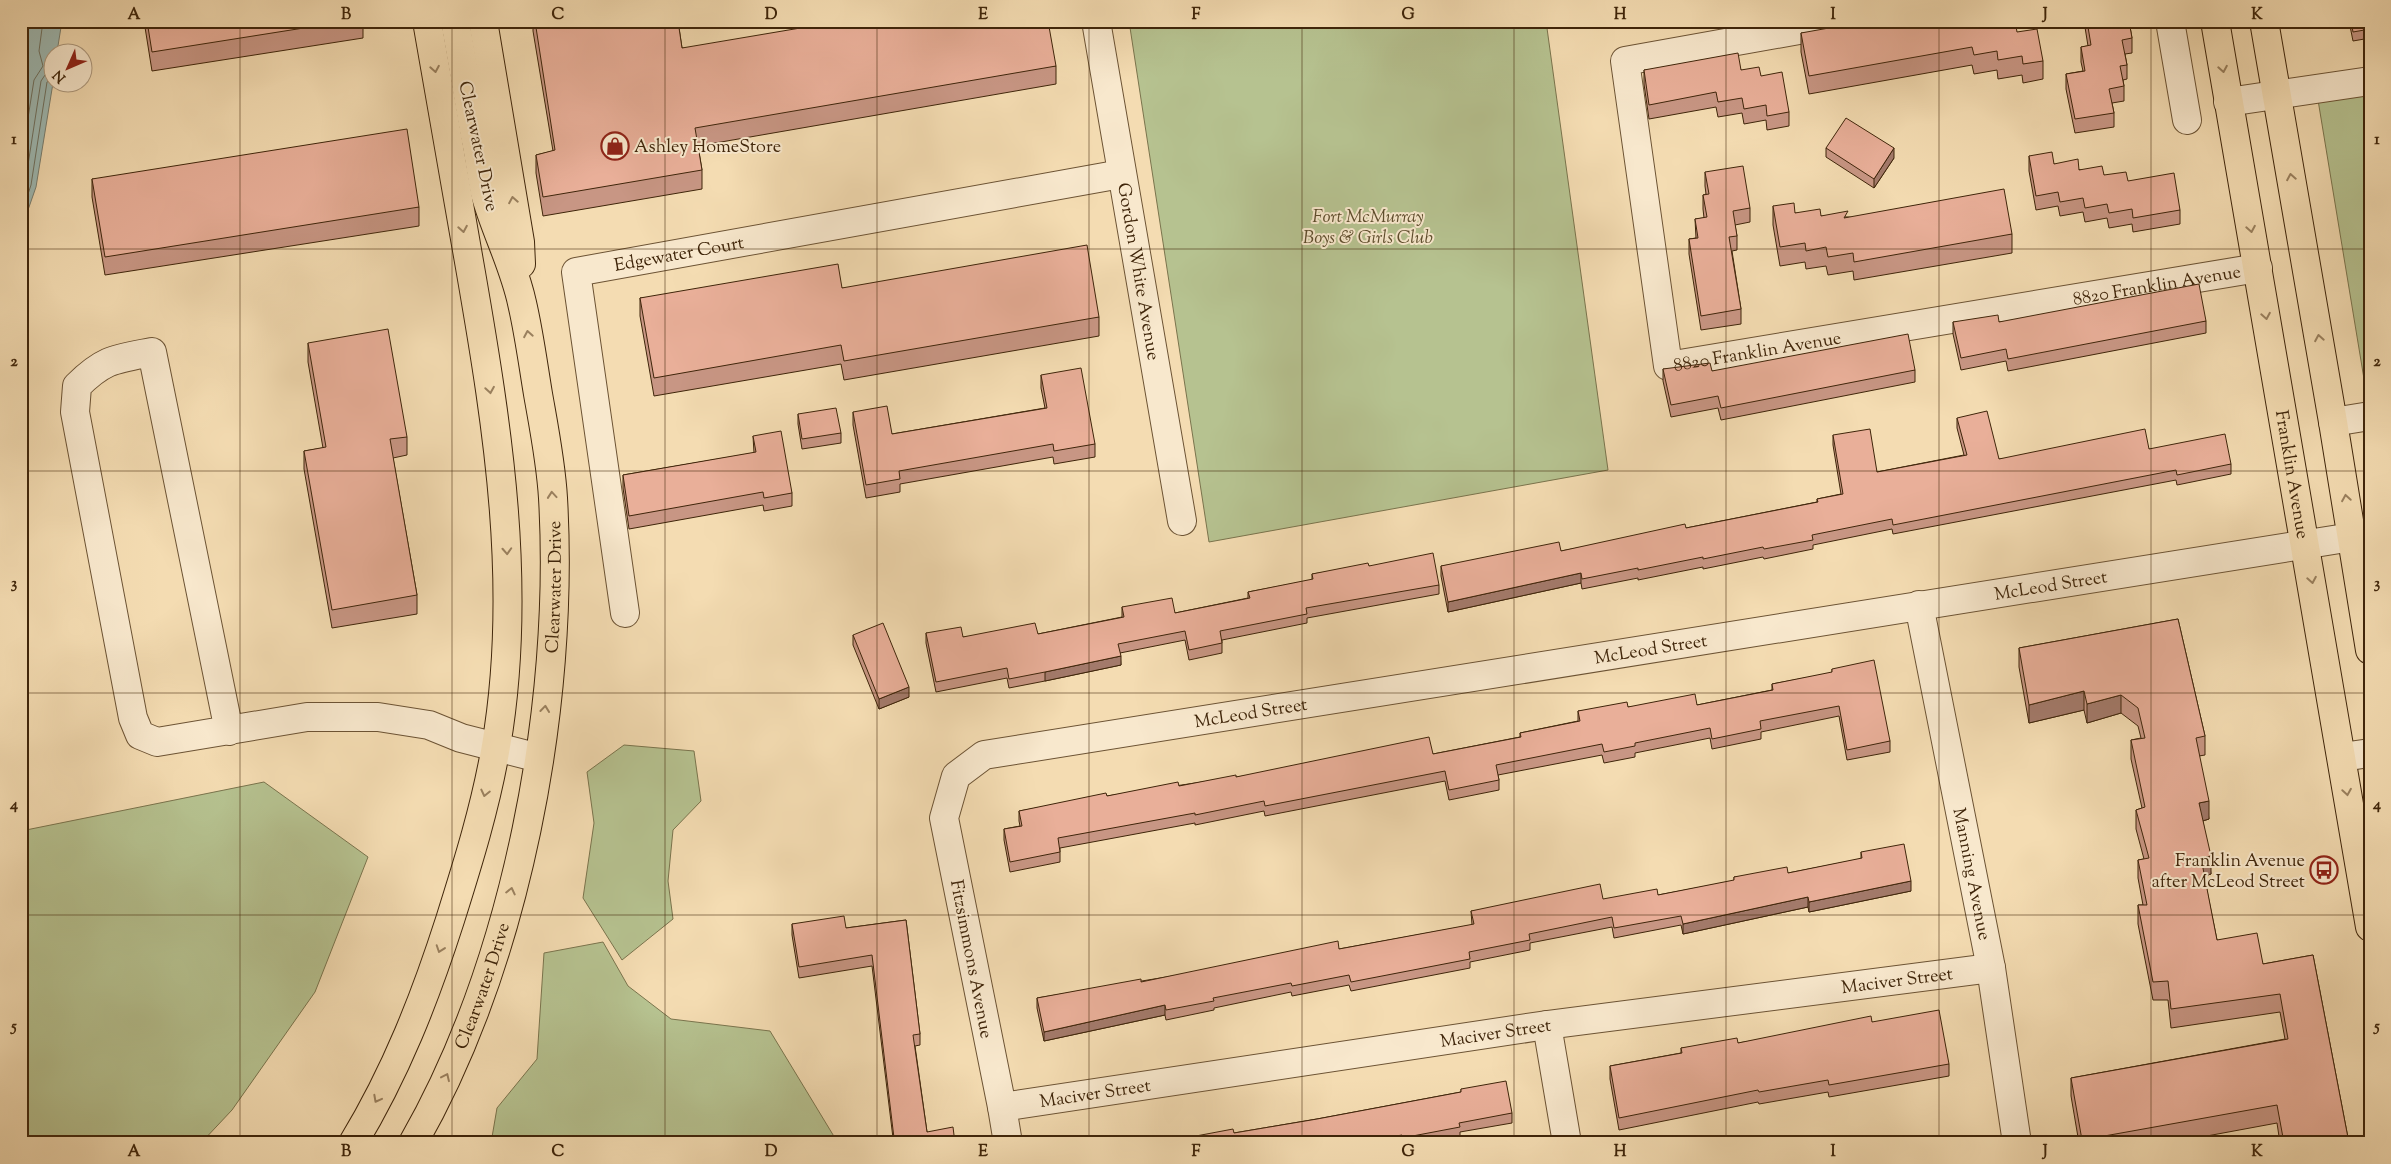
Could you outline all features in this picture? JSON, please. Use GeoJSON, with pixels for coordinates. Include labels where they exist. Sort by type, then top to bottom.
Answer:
{"type":"FeatureCollection","features":[{"type":"Feature","properties":{"kind":"main road","name":"Clearwater Drive"},"geometry":{"type":"LineString","coordinates":[[353,1143],[393,1069],[419,1012],[471,853],[496,746],[508,609],[504,508],[498,442],[480,322],[427,21]]}},
{"type":"Feature","properties":{"kind":"main road","name":"Clearwater Drive"},"geometry":{"type":"LineString","coordinates":[[414,1143],[472,1020],[492,962],[514,877],[539,758],[552,638],[553,496],[522,300],[485,192],[455,21]]}},
{"type":"Feature","properties":{"kind":"main road"},"geometry":{"type":"LineString","coordinates":[[483,21],[520,242],[522,300]]}},
{"type":"Feature","properties":{"kind":"main road","name":"Franklin Avenue"},"geometry":{"type":"LineString","coordinates":[[2215,21],[2370,927]]}},
{"type":"Feature","properties":{"kind":"main road"},"geometry":{"type":"LineString","coordinates":[[2264,21],[2370,650]]}},
{"type":"Feature","properties":{"kind":"street","name":"Gordon White Avenue"},"geometry":{"type":"LineString","coordinates":[[1096,21],[1182,521]]}},
{"type":"Feature","properties":{"kind":"street","name":"8820 Franklin Avenue"},"geometry":{"type":"LineString","coordinates":[[1849,21],[1625,61],[1668,366],[2258,268]]}},
{"type":"Feature","properties":{"kind":"street"},"geometry":{"type":"LineString","coordinates":[[2170,21],[2187,120]]}},
{"type":"Feature","properties":{"kind":"street"},"geometry":{"type":"LineString","coordinates":[[2228,102],[2370,81]]}},
{"type":"Feature","properties":{"kind":"street","name":"Edgewater Court"},"geometry":{"type":"LineString","coordinates":[[625,613],[576,272],[1121,174]]}},
{"type":"Feature","properties":{"kind":"street"},"geometry":{"type":"LineString","coordinates":[[228,731],[152,352],[119,358],[100,365],[77,386],[75,412],[133,718],[140,735],[157,742],[228,731],[307,717],[378,717],[428,725],[461,738],[539,758]]}},
{"type":"Feature","properties":{"kind":"street"},"geometry":{"type":"LineString","coordinates":[[2333,422],[2370,416]]}},
{"type":"Feature","properties":{"kind":"street","name":"McLeod Street"},"geometry":{"type":"LineString","coordinates":[[956,776],[984,755],[1919,605],[2352,538]]}},
{"type":"Feature","properties":{"kind":"street","name":"Manning Avenue"},"geometry":{"type":"LineString","coordinates":[[1919,605],[1990,968],[2017,1143]]}},
{"type":"Feature","properties":{"kind":"street"},"geometry":{"type":"LineString","coordinates":[[2342,757],[2370,753]]}},
{"type":"Feature","properties":{"kind":"street","name":"Fitzsimmons Avenue"},"geometry":{"type":"LineString","coordinates":[[956,776],[944,818],[1008,1143]]}},
{"type":"Feature","properties":{"kind":"street","name":"Maciver Street"},"geometry":{"type":"LineString","coordinates":[[1002,1107],[1547,1025],[1990,968]]}},
{"type":"Feature","properties":{"kind":"street"},"geometry":{"type":"LineString","coordinates":[[1547,1025],[1567,1143]]}},
{"type":"Feature","properties":{"kind":"green space","name":"Fort McMurray Boys & Girls Club"},"geometry":{"type":"Polygon","coordinates":[[[1129,21],[1546,21],[1608,470],[1209,542],[1129,21]]]}},
{"type":"Feature","properties":{"kind":"green space"},"geometry":{"type":"Polygon","coordinates":[[[2370,92],[2370,384],[2365,385],[2318,100],[2370,92]]]}},
{"type":"Feature","properties":{"kind":"green space"},"geometry":{"type":"Polygon","coordinates":[[[624,745],[694,751],[701,801],[673,830],[668,881],[673,919],[622,960],[583,898],[594,823],[587,772],[624,745]]]}},
{"type":"Feature","properties":{"kind":"green space"},"geometry":{"type":"Polygon","coordinates":[[[264,782],[368,857],[315,992],[232,1110],[201,1143],[21,1143],[21,831],[264,782]]]}},
{"type":"Feature","properties":{"kind":"green space"},"geometry":{"type":"Polygon","coordinates":[[[603,942],[628,986],[671,1019],[770,1031],[838,1143],[491,1143],[497,1108],[537,1059],[544,953],[603,942]]]}},
{"type":"Feature","properties":{"kind":"water"},"geometry":{"type":"Polygon","coordinates":[[[21,21],[62,21],[59,42],[42,42],[42,92],[52,92],[36,187],[21,230],[21,21]]]}},
{"type":"Feature","properties":{"kind":"building"},"geometry":{"type":"Polygon","coordinates":[[[147,21],[348,21],[152,52],[147,21]]]}},
{"type":"Feature","properties":{"kind":"building"},"geometry":{"type":"Polygon","coordinates":[[[535,21],[678,21],[682,48],[824,24],[826,21],[1048,21],[1056,66],[695,128],[702,170],[543,197],[536,155],[555,150],[535,21]]]}},
{"type":"Feature","properties":{"kind":"building"},"geometry":{"type":"Polygon","coordinates":[[[1868,21],[1992,21],[1993,25],[2015,21],[2017,32],[2037,29],[2043,61],[2023,64],[2022,56],[1998,60],[1997,51],[1974,55],[1972,47],[1809,76],[1801,33],[1868,21]]]}},
{"type":"Feature","properties":{"kind":"building"},"geometry":{"type":"Polygon","coordinates":[[[2087,21],[2129,21],[2132,38],[2122,40],[2127,65],[2120,66],[2124,86],[2109,89],[2114,113],[2075,119],[2066,74],[2085,71],[2081,47],[2091,45],[2087,21]]]}},
{"type":"Feature","properties":{"kind":"building"},"geometry":{"type":"Polygon","coordinates":[[[2351,21],[2370,21],[2370,29],[2353,32],[2351,21]]]}},
{"type":"Feature","properties":{"kind":"building"},"geometry":{"type":"Polygon","coordinates":[[[1738,53],[1741,70],[1759,67],[1761,76],[1782,72],[1789,112],[1767,116],[1766,105],[1744,109],[1742,98],[1718,102],[1716,92],[1649,105],[1644,70],[1738,53]]]}},
{"type":"Feature","properties":{"kind":"building"},"geometry":{"type":"Polygon","coordinates":[[[1846,118],[1894,148],[1874,179],[1826,148],[1846,118]]]}},
{"type":"Feature","properties":{"kind":"building"},"geometry":{"type":"Polygon","coordinates":[[[407,129],[419,207],[105,257],[92,179],[407,129]]]}},
{"type":"Feature","properties":{"kind":"building"},"geometry":{"type":"Polygon","coordinates":[[[2052,152],[2054,164],[2078,159],[2079,170],[2102,166],[2104,175],[2126,172],[2128,181],[2174,173],[2180,210],[2133,218],[2132,209],[2109,213],[2107,204],[2085,208],[2083,198],[2060,202],[2058,192],[2036,196],[2029,156],[2052,152]]]}},
{"type":"Feature","properties":{"kind":"building"},"geometry":{"type":"Polygon","coordinates":[[[1743,166],[1750,208],[1733,211],[1737,236],[1729,237],[1741,309],[1701,316],[1689,239],[1698,238],[1695,219],[1707,217],[1703,195],[1709,194],[1705,172],[1743,166]]]}},
{"type":"Feature","properties":{"kind":"building"},"geometry":{"type":"Polygon","coordinates":[[[2004,189],[2012,234],[1854,262],[1853,253],[1828,257],[1826,247],[1806,251],[1805,243],[1780,247],[1773,206],[1794,203],[1795,213],[1820,209],[1821,216],[1848,211],[1844,218],[2004,189]]]}},
{"type":"Feature","properties":{"kind":"building"},"geometry":{"type":"Polygon","coordinates":[[[1087,245],[1099,317],[844,361],[841,345],[654,378],[640,298],[838,264],[842,288],[1087,245]]]}},
{"type":"Feature","properties":{"kind":"building"},"geometry":{"type":"Polygon","coordinates":[[[2199,284],[2206,321],[2008,359],[2006,349],[1961,358],[1953,322],[1998,315],[1999,322],[2199,284]]]}},
{"type":"Feature","properties":{"kind":"building"},"geometry":{"type":"Polygon","coordinates":[[[388,329],[407,437],[390,439],[417,595],[332,610],[304,451],[326,447],[308,343],[388,329]]]}},
{"type":"Feature","properties":{"kind":"building"},"geometry":{"type":"Polygon","coordinates":[[[1908,334],[1915,370],[1721,408],[1718,396],[1671,405],[1663,369],[1710,363],[1712,371],[1908,334]]]}},
{"type":"Feature","properties":{"kind":"building"},"geometry":{"type":"Polygon","coordinates":[[[1081,368],[1095,444],[1054,451],[1053,444],[899,471],[900,479],[866,485],[853,412],[887,406],[892,434],[1047,408],[1041,375],[1081,368]]]}},
{"type":"Feature","properties":{"kind":"building"},"geometry":{"type":"Polygon","coordinates":[[[836,408],[841,433],[802,439],[798,414],[836,408]]]}},
{"type":"Feature","properties":{"kind":"building"},"geometry":{"type":"Polygon","coordinates":[[[1987,411],[1999,459],[2145,429],[2149,449],[2225,434],[2231,464],[2177,475],[2176,470],[1893,525],[1892,519],[1812,535],[1813,540],[1764,549],[1763,547],[1582,579],[1581,573],[1448,602],[1441,566],[1559,542],[1561,551],[1685,524],[1686,528],[1818,502],[1817,499],[1843,494],[1833,435],[1870,429],[1877,472],[1967,455],[1957,418],[1987,411]]]}},
{"type":"Feature","properties":{"kind":"building"},"geometry":{"type":"Polygon","coordinates":[[[781,431],[792,493],[764,498],[763,492],[629,516],[623,475],[756,452],[753,436],[781,431]]]}},
{"type":"Feature","properties":{"kind":"building"},"geometry":{"type":"Polygon","coordinates":[[[1433,553],[1439,585],[1306,608],[1307,614],[1220,631],[1222,643],[1189,650],[1185,631],[1118,644],[1121,656],[1045,672],[1009,679],[1007,668],[936,682],[926,633],[961,627],[963,637],[1035,623],[1038,634],[1124,617],[1122,607],[1172,598],[1175,613],[1250,598],[1248,592],[1313,579],[1312,574],[1368,563],[1369,566],[1433,553]]]}},
{"type":"Feature","properties":{"kind":"building"},"geometry":{"type":"Polygon","coordinates":[[[2178,619],[2205,736],[2196,738],[2209,801],[2199,803],[2211,856],[2201,858],[2217,940],[2257,933],[2263,964],[2313,955],[2349,1143],[2284,1143],[2277,1105],[2082,1140],[2071,1078],[2288,1039],[2280,994],[2171,1009],[2168,981],[2153,982],[2138,905],[2147,905],[2138,860],[2149,858],[2136,810],[2145,807],[2131,740],[2145,738],[2138,708],[2121,695],[2087,704],[2084,691],[2029,705],[2019,648],[2178,619]]]}},
{"type":"Feature","properties":{"kind":"building"},"geometry":{"type":"Polygon","coordinates":[[[883,623],[909,687],[879,699],[853,635],[883,623]]]}},
{"type":"Feature","properties":{"kind":"building"},"geometry":{"type":"Polygon","coordinates":[[[1874,660],[1890,741],[1847,750],[1839,706],[1760,721],[1761,729],[1712,739],[1710,728],[1635,743],[1635,746],[1604,752],[1602,744],[1496,765],[1499,780],[1449,790],[1445,771],[1265,806],[1264,801],[1195,815],[1195,813],[1058,838],[1060,852],[1010,862],[1004,829],[1022,826],[1019,811],[1106,793],[1107,796],[1178,782],[1179,786],[1236,775],[1236,777],[1429,737],[1433,754],[1521,737],[1520,733],[1580,721],[1578,711],[1627,702],[1628,707],[1695,694],[1697,705],[1773,690],[1772,684],[1832,672],[1832,669],[1874,660]]]}},
{"type":"Feature","properties":{"kind":"building"},"geometry":{"type":"Polygon","coordinates":[[[1904,844],[1911,881],[1809,902],[1808,897],[1683,924],[1681,916],[1614,928],[1612,917],[1529,934],[1530,940],[1469,952],[1470,959],[1351,982],[1349,975],[1292,986],[1291,983],[1213,998],[1214,1001],[1166,1010],[1165,1005],[1044,1032],[1037,998],[1141,979],[1141,982],[1338,941],[1339,949],[1474,924],[1471,911],[1600,884],[1603,899],[1657,889],[1658,895],[1787,867],[1788,873],[1862,858],[1861,852],[1904,844]]]}},
{"type":"Feature","properties":{"kind":"building"},"geometry":{"type":"Polygon","coordinates":[[[844,916],[846,928],[906,920],[920,1034],[913,1035],[927,1132],[953,1127],[955,1143],[879,1143],[878,1141],[894,1138],[872,955],[799,967],[792,924],[844,916]]]}},
{"type":"Feature","properties":{"kind":"building"},"geometry":{"type":"Polygon","coordinates":[[[1939,1010],[1949,1064],[1829,1085],[1828,1080],[1759,1092],[1758,1090],[1619,1118],[1610,1066],[1682,1053],[1681,1048],[1737,1038],[1738,1043],[1871,1016],[1872,1022],[1939,1010]]]}},
{"type":"Feature","properties":{"kind":"building"},"geometry":{"type":"Polygon","coordinates":[[[1506,1081],[1512,1113],[1459,1123],[1460,1127],[1402,1138],[1402,1135],[1357,1143],[1159,1143],[1233,1129],[1234,1133],[1317,1119],[1461,1092],[1461,1089],[1506,1081]]]}},
{"type":"Feature","properties":{"kind":"place","name":"Ashley HomeStore"},"geometry":{"type":"Point","coordinates":[615,146]}},
{"type":"Feature","properties":{"kind":"place","name":"Franklin Avenue after McLeod Street"},"geometry":{"type":"Point","coordinates":[2324,870]}}]}
